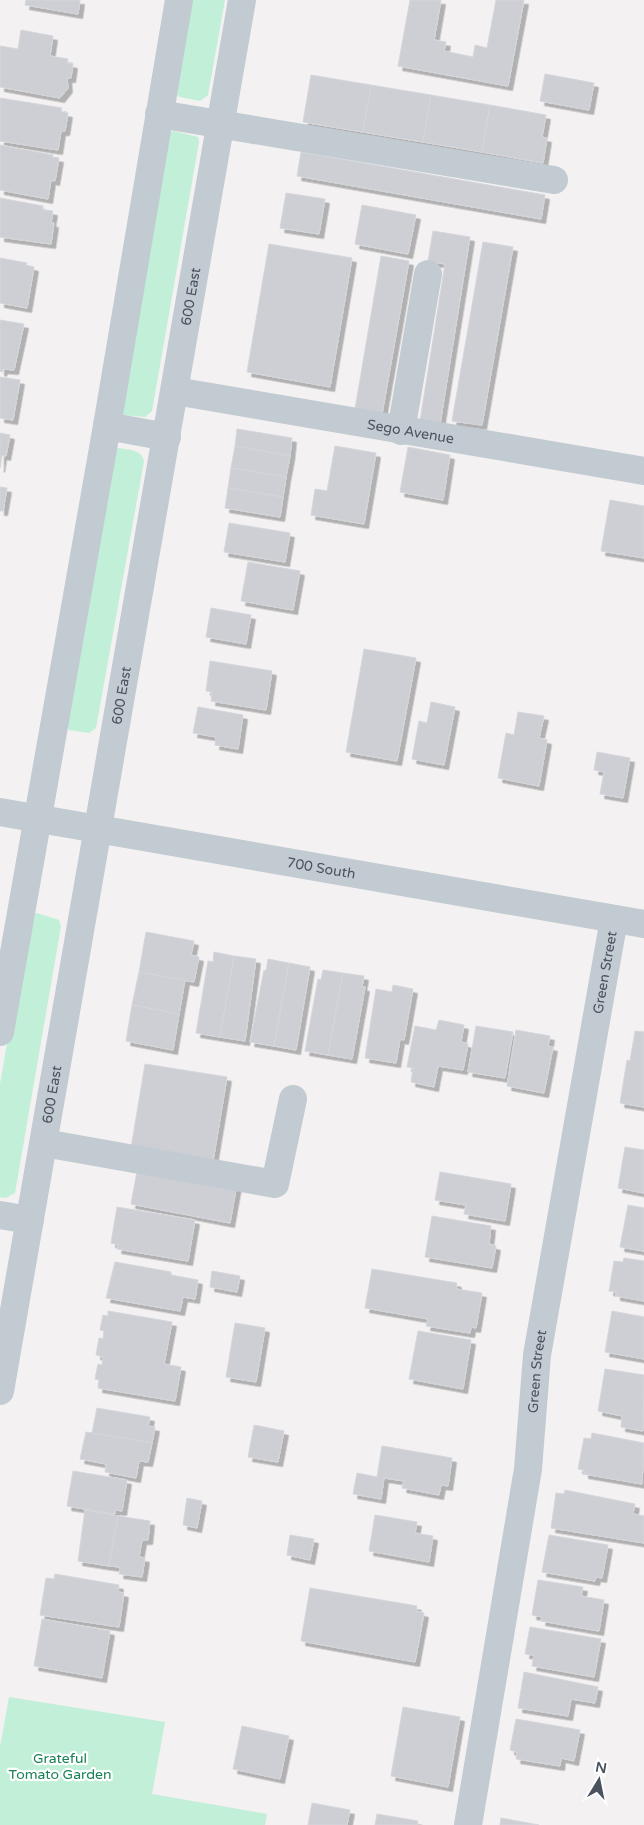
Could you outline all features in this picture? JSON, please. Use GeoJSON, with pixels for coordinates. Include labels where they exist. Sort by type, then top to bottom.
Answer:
{"type":"FeatureCollection","features":[{"type":"Feature","properties":{"kind":"street"},"geometry":{"type":"LineString","coordinates":[[0,1032],[107,426],[158,114],[179,0]]}},
{"type":"Feature","properties":{"kind":"street","name":"600 East"},"geometry":{"type":"LineString","coordinates":[[0,1391],[242,0]]}},
{"type":"Feature","properties":{"kind":"street"},"geometry":{"type":"LineString","coordinates":[[158,114],[554,180]]}},
{"type":"Feature","properties":{"kind":"street"},"geometry":{"type":"LineString","coordinates":[[401,431],[428,274]]}},
{"type":"Feature","properties":{"kind":"street","name":"Sego Avenue"},"geometry":{"type":"LineString","coordinates":[[175,391],[644,472]]}},
{"type":"Feature","properties":{"kind":"street"},"geometry":{"type":"LineString","coordinates":[[107,426],[167,437]]}},
{"type":"Feature","properties":{"kind":"street","name":"700 South"},"geometry":{"type":"LineString","coordinates":[[0,812],[644,924]]}},
{"type":"Feature","properties":{"kind":"street","name":"Green Street"},"geometry":{"type":"LineString","coordinates":[[468,1825],[528,1469],[538,1355],[614,919]]}},
{"type":"Feature","properties":{"kind":"street"},"geometry":{"type":"LineString","coordinates":[[44,1143],[275,1184],[293,1099]]}},
{"type":"Feature","properties":{"kind":"street"},"geometry":{"type":"LineString","coordinates":[[0,1215],[30,1220]]}},
{"type":"Feature","properties":{"kind":"green space"},"geometry":{"type":"Polygon","coordinates":[[[190,0],[225,0],[208,95],[200,101],[180,97],[176,94],[190,0]]]}},
{"type":"Feature","properties":{"kind":"green space"},"geometry":{"type":"Polygon","coordinates":[[[174,131],[198,137],[199,142],[152,411],[145,417],[124,415],[121,412],[170,132],[174,131]]]}},
{"type":"Feature","properties":{"kind":"green space"},"geometry":{"type":"Polygon","coordinates":[[[119,448],[137,452],[144,461],[96,728],[89,733],[69,730],[65,726],[115,450],[119,448]]]}},
{"type":"Feature","properties":{"kind":"green space"},"geometry":{"type":"Polygon","coordinates":[[[37,913],[59,920],[61,926],[15,1193],[6,1198],[0,1197],[0,1084],[29,917],[37,913]]]}},
{"type":"Feature","properties":{"kind":"green space","name":"Grateful Tomato Garden"},"geometry":{"type":"Polygon","coordinates":[[[9,1697],[165,1722],[152,1794],[267,1814],[265,1825],[0,1825],[0,1747],[9,1697]]]}},
{"type":"Feature","properties":{"kind":"building"},"geometry":{"type":"Polygon","coordinates":[[[26,0],[80,0],[78,14],[25,5],[26,0]]]}},
{"type":"Feature","properties":{"kind":"building"},"geometry":{"type":"Polygon","coordinates":[[[410,0],[441,0],[434,40],[446,42],[444,51],[473,57],[475,45],[487,48],[496,0],[524,0],[508,86],[398,66],[410,0]]]}},
{"type":"Feature","properties":{"kind":"building"},"geometry":{"type":"Polygon","coordinates":[[[21,30],[53,36],[50,56],[68,59],[67,63],[73,64],[71,78],[67,78],[68,88],[60,98],[0,87],[0,46],[18,49],[21,30]]]}},
{"type":"Feature","properties":{"kind":"building"},"geometry":{"type":"Polygon","coordinates":[[[545,74],[594,83],[589,110],[540,101],[545,74]]]}},
{"type":"Feature","properties":{"kind":"building"},"geometry":{"type":"Polygon","coordinates":[[[311,75],[371,85],[363,132],[303,122],[311,75]]]}},
{"type":"Feature","properties":{"kind":"building"},"geometry":{"type":"Polygon","coordinates":[[[371,85],[431,95],[423,142],[363,132],[371,85]]]}},
{"type":"Feature","properties":{"kind":"building"},"geometry":{"type":"Polygon","coordinates":[[[431,95],[490,105],[482,152],[423,142],[431,95]]]}},
{"type":"Feature","properties":{"kind":"building"},"geometry":{"type":"Polygon","coordinates":[[[0,98],[62,108],[61,112],[68,113],[65,131],[61,131],[58,150],[0,141],[0,98]]]}},
{"type":"Feature","properties":{"kind":"building"},"geometry":{"type":"Polygon","coordinates":[[[490,105],[546,115],[542,137],[547,138],[543,163],[482,152],[490,105]]]}},
{"type":"Feature","properties":{"kind":"building"},"geometry":{"type":"Polygon","coordinates":[[[0,145],[53,155],[52,157],[59,158],[55,181],[51,180],[48,199],[0,190],[0,145]]]}},
{"type":"Feature","properties":{"kind":"building"},"geometry":{"type":"Polygon","coordinates":[[[301,152],[545,195],[541,219],[297,176],[301,152]]]}},
{"type":"Feature","properties":{"kind":"building"},"geometry":{"type":"Polygon","coordinates":[[[286,193],[325,199],[319,234],[280,228],[286,193]]]}},
{"type":"Feature","properties":{"kind":"building"},"geometry":{"type":"Polygon","coordinates":[[[0,198],[43,206],[43,210],[53,211],[51,223],[54,223],[51,244],[0,237],[0,198]]]}},
{"type":"Feature","properties":{"kind":"building"},"geometry":{"type":"Polygon","coordinates":[[[362,205],[416,215],[408,254],[355,244],[362,205]]]}},
{"type":"Feature","properties":{"kind":"building"},"geometry":{"type":"Polygon","coordinates":[[[433,231],[470,237],[440,424],[420,421],[445,264],[428,261],[433,231]]]}},
{"type":"Feature","properties":{"kind":"building"},"geometry":{"type":"Polygon","coordinates":[[[483,242],[513,247],[482,425],[452,421],[483,242]]]}},
{"type":"Feature","properties":{"kind":"building"},"geometry":{"type":"Polygon","coordinates":[[[269,244],[352,258],[330,387],[247,372],[269,244]]]}},
{"type":"Feature","properties":{"kind":"building"},"geometry":{"type":"Polygon","coordinates":[[[381,256],[409,261],[382,414],[355,409],[381,256]]]}},
{"type":"Feature","properties":{"kind":"building"},"geometry":{"type":"Polygon","coordinates":[[[0,258],[27,263],[26,265],[34,267],[27,308],[0,303],[0,258]]]}},
{"type":"Feature","properties":{"kind":"building"},"geometry":{"type":"Polygon","coordinates":[[[0,320],[24,324],[14,370],[3,369],[2,372],[0,371],[0,320]]]}},
{"type":"Feature","properties":{"kind":"building"},"geometry":{"type":"Polygon","coordinates":[[[0,377],[20,380],[13,420],[0,418],[0,377]]]}},
{"type":"Feature","properties":{"kind":"building"},"geometry":{"type":"Polygon","coordinates":[[[237,429],[292,438],[290,456],[235,446],[237,429]]]}},
{"type":"Feature","properties":{"kind":"building"},"geometry":{"type":"Polygon","coordinates":[[[0,433],[10,435],[6,456],[2,455],[0,468],[0,433]]]}},
{"type":"Feature","properties":{"kind":"building"},"geometry":{"type":"Polygon","coordinates":[[[235,446],[290,456],[286,477],[231,468],[235,446]]]}},
{"type":"Feature","properties":{"kind":"building"},"geometry":{"type":"Polygon","coordinates":[[[335,446],[376,453],[364,524],[311,515],[315,489],[327,491],[335,446]]]}},
{"type":"Feature","properties":{"kind":"building"},"geometry":{"type":"Polygon","coordinates":[[[408,447],[450,455],[443,500],[400,492],[408,447]]]}},
{"type":"Feature","properties":{"kind":"building"},"geometry":{"type":"Polygon","coordinates":[[[231,468],[286,477],[283,497],[228,488],[231,468]]]}},
{"type":"Feature","properties":{"kind":"building"},"geometry":{"type":"Polygon","coordinates":[[[0,487],[7,488],[3,511],[0,511],[0,487]]]}},
{"type":"Feature","properties":{"kind":"building"},"geometry":{"type":"Polygon","coordinates":[[[228,488],[283,497],[280,517],[225,508],[228,488]]]}},
{"type":"Feature","properties":{"kind":"building"},"geometry":{"type":"Polygon","coordinates":[[[610,500],[644,506],[644,558],[601,551],[610,500]]]}},
{"type":"Feature","properties":{"kind":"building"},"geometry":{"type":"Polygon","coordinates":[[[229,523],[290,533],[285,562],[224,552],[229,523]]]}},
{"type":"Feature","properties":{"kind":"building"},"geometry":{"type":"Polygon","coordinates":[[[248,562],[300,571],[293,610],[241,601],[248,562]]]}},
{"type":"Feature","properties":{"kind":"building"},"geometry":{"type":"Polygon","coordinates":[[[211,608],[251,615],[246,644],[206,637],[211,608]]]}},
{"type":"Feature","properties":{"kind":"building"},"geometry":{"type":"Polygon","coordinates":[[[364,649],[416,658],[397,761],[346,752],[364,649]]]}},
{"type":"Feature","properties":{"kind":"building"},"geometry":{"type":"Polygon","coordinates":[[[210,661],[272,671],[266,710],[211,701],[212,692],[206,691],[210,661]]]}},
{"type":"Feature","properties":{"kind":"building"},"geometry":{"type":"Polygon","coordinates":[[[431,702],[455,707],[444,765],[412,759],[419,721],[427,723],[431,702]]]}},
{"type":"Feature","properties":{"kind":"building"},"geometry":{"type":"Polygon","coordinates":[[[198,707],[243,715],[238,749],[215,745],[216,737],[193,733],[198,707]]]}},
{"type":"Feature","properties":{"kind":"building"},"geometry":{"type":"Polygon","coordinates":[[[518,712],[544,716],[539,738],[547,740],[539,786],[498,778],[506,733],[514,735],[518,712]]]}},
{"type":"Feature","properties":{"kind":"building"},"geometry":{"type":"Polygon","coordinates":[[[597,752],[630,758],[623,798],[600,794],[604,772],[594,770],[597,752]]]}},
{"type":"Feature","properties":{"kind":"building"},"geometry":{"type":"Polygon","coordinates":[[[146,932],[194,941],[191,955],[199,957],[194,982],[139,972],[146,932]]]}},
{"type":"Feature","properties":{"kind":"building"},"geometry":{"type":"Polygon","coordinates":[[[214,952],[234,956],[220,1037],[196,1033],[208,961],[213,962],[214,952]]]}},
{"type":"Feature","properties":{"kind":"building"},"geometry":{"type":"Polygon","coordinates":[[[234,956],[256,959],[245,1041],[220,1037],[234,956]]]}},
{"type":"Feature","properties":{"kind":"building"},"geometry":{"type":"Polygon","coordinates":[[[268,959],[289,963],[274,1046],[250,1042],[264,970],[266,971],[268,959]]]}},
{"type":"Feature","properties":{"kind":"building"},"geometry":{"type":"Polygon","coordinates":[[[289,963],[310,967],[296,1050],[274,1046],[289,963]]]}},
{"type":"Feature","properties":{"kind":"building"},"geometry":{"type":"Polygon","coordinates":[[[323,970],[343,973],[328,1055],[305,1051],[318,979],[321,980],[323,970]]]}},
{"type":"Feature","properties":{"kind":"building"},"geometry":{"type":"Polygon","coordinates":[[[139,972],[185,980],[179,1014],[132,1005],[139,972]]]}},
{"type":"Feature","properties":{"kind":"building"},"geometry":{"type":"Polygon","coordinates":[[[343,973],[364,976],[362,987],[365,987],[352,1059],[328,1055],[343,973]]]}},
{"type":"Feature","properties":{"kind":"building"},"geometry":{"type":"Polygon","coordinates":[[[393,985],[413,989],[404,1040],[400,1039],[396,1063],[365,1058],[376,989],[392,992],[393,985]]]}},
{"type":"Feature","properties":{"kind":"building"},"geometry":{"type":"Polygon","coordinates":[[[132,1005],[179,1014],[173,1050],[126,1041],[132,1005]]]}},
{"type":"Feature","properties":{"kind":"building"},"geometry":{"type":"Polygon","coordinates":[[[439,1020],[464,1025],[461,1042],[468,1044],[463,1070],[438,1066],[434,1087],[411,1082],[413,1068],[407,1067],[415,1026],[436,1030],[439,1020]]]}},
{"type":"Feature","properties":{"kind":"building"},"geometry":{"type":"Polygon","coordinates":[[[476,1026],[513,1032],[505,1078],[468,1072],[476,1026]]]}},
{"type":"Feature","properties":{"kind":"building"},"geometry":{"type":"Polygon","coordinates":[[[516,1030],[550,1036],[548,1046],[553,1047],[544,1093],[507,1086],[516,1030]]]}},
{"type":"Feature","properties":{"kind":"building"},"geometry":{"type":"Polygon","coordinates":[[[635,1031],[644,1032],[644,1107],[620,1103],[627,1060],[630,1061],[635,1031]]]}},
{"type":"Feature","properties":{"kind":"building"},"geometry":{"type":"Polygon","coordinates":[[[145,1064],[227,1077],[213,1161],[131,1148],[145,1064]]]}},
{"type":"Feature","properties":{"kind":"building"},"geometry":{"type":"Polygon","coordinates":[[[625,1147],[644,1150],[644,1193],[618,1188],[625,1147]]]}},
{"type":"Feature","properties":{"kind":"building"},"geometry":{"type":"Polygon","coordinates":[[[138,1166],[237,1184],[230,1223],[131,1204],[138,1166]]]}},
{"type":"Feature","properties":{"kind":"building"},"geometry":{"type":"Polygon","coordinates":[[[440,1172],[511,1184],[505,1221],[464,1214],[466,1205],[435,1200],[440,1172]]]}},
{"type":"Feature","properties":{"kind":"building"},"geometry":{"type":"Polygon","coordinates":[[[628,1205],[644,1208],[644,1251],[620,1247],[628,1205]]]}},
{"type":"Feature","properties":{"kind":"building"},"geometry":{"type":"Polygon","coordinates":[[[117,1207],[195,1220],[188,1261],[117,1249],[118,1245],[111,1243],[117,1207]]]}},
{"type":"Feature","properties":{"kind":"building"},"geometry":{"type":"Polygon","coordinates":[[[432,1216],[491,1226],[489,1244],[496,1246],[492,1268],[425,1257],[432,1216]]]}},
{"type":"Feature","properties":{"kind":"building"},"geometry":{"type":"Polygon","coordinates":[[[624,1258],[644,1261],[644,1301],[616,1296],[616,1292],[609,1291],[614,1261],[623,1262],[624,1258]]]}},
{"type":"Feature","properties":{"kind":"building"},"geometry":{"type":"Polygon","coordinates":[[[115,1262],[171,1272],[171,1275],[198,1280],[195,1299],[183,1297],[180,1311],[106,1298],[115,1262]]]}},
{"type":"Feature","properties":{"kind":"building"},"geometry":{"type":"Polygon","coordinates":[[[372,1269],[457,1283],[456,1289],[482,1293],[476,1328],[471,1327],[470,1333],[426,1326],[428,1319],[365,1308],[372,1269]]]}},
{"type":"Feature","properties":{"kind":"building"},"geometry":{"type":"Polygon","coordinates":[[[212,1271],[240,1276],[237,1292],[210,1287],[212,1271]]]}},
{"type":"Feature","properties":{"kind":"building"},"geometry":{"type":"Polygon","coordinates":[[[108,1311],[172,1322],[164,1364],[181,1367],[175,1401],[98,1388],[99,1380],[95,1379],[98,1364],[102,1365],[103,1357],[96,1355],[99,1338],[103,1339],[104,1331],[100,1330],[103,1315],[108,1316],[108,1311]]]}},
{"type":"Feature","properties":{"kind":"building"},"geometry":{"type":"Polygon","coordinates":[[[612,1311],[644,1317],[644,1359],[605,1352],[612,1311]]]}},
{"type":"Feature","properties":{"kind":"building"},"geometry":{"type":"Polygon","coordinates":[[[235,1323],[265,1328],[256,1382],[226,1377],[235,1323]]]}},
{"type":"Feature","properties":{"kind":"building"},"geometry":{"type":"Polygon","coordinates":[[[418,1331],[471,1340],[463,1389],[409,1379],[418,1331]]]}},
{"type":"Feature","properties":{"kind":"building"},"geometry":{"type":"Polygon","coordinates":[[[605,1369],[644,1375],[643,1431],[621,1427],[622,1416],[598,1411],[605,1369]]]}},
{"type":"Feature","properties":{"kind":"building"},"geometry":{"type":"Polygon","coordinates":[[[97,1408],[150,1417],[148,1426],[155,1427],[152,1443],[92,1433],[97,1408]]]}},
{"type":"Feature","properties":{"kind":"building"},"geometry":{"type":"Polygon","coordinates":[[[254,1425],[284,1431],[278,1462],[248,1457],[254,1425]]]}},
{"type":"Feature","properties":{"kind":"building"},"geometry":{"type":"Polygon","coordinates":[[[86,1432],[152,1443],[148,1462],[139,1461],[136,1478],[105,1472],[106,1464],[80,1459],[86,1432]]]}},
{"type":"Feature","properties":{"kind":"building"},"geometry":{"type":"Polygon","coordinates":[[[592,1433],[644,1443],[642,1484],[584,1474],[584,1470],[578,1469],[584,1438],[591,1439],[592,1433]]]}},
{"type":"Feature","properties":{"kind":"building"},"geometry":{"type":"Polygon","coordinates":[[[382,1446],[452,1458],[448,1486],[441,1485],[439,1495],[402,1488],[404,1481],[384,1478],[381,1499],[353,1494],[357,1473],[377,1477],[382,1446]]]}},
{"type":"Feature","properties":{"kind":"building"},"geometry":{"type":"Polygon","coordinates":[[[73,1471],[127,1480],[122,1511],[115,1510],[115,1514],[67,1506],[73,1471]]]}},
{"type":"Feature","properties":{"kind":"building"},"geometry":{"type":"Polygon","coordinates":[[[565,1490],[635,1504],[633,1514],[644,1516],[644,1543],[551,1528],[556,1493],[564,1494],[565,1490]]]}},
{"type":"Feature","properties":{"kind":"building"},"geometry":{"type":"Polygon","coordinates":[[[187,1498],[202,1501],[197,1528],[183,1525],[187,1498]]]}},
{"type":"Feature","properties":{"kind":"building"},"geometry":{"type":"Polygon","coordinates":[[[85,1510],[118,1516],[109,1566],[78,1561],[85,1510]]]}},
{"type":"Feature","properties":{"kind":"building"},"geometry":{"type":"Polygon","coordinates":[[[375,1515],[417,1522],[415,1533],[433,1536],[429,1562],[369,1551],[375,1515]]]}},
{"type":"Feature","properties":{"kind":"building"},"geometry":{"type":"Polygon","coordinates":[[[118,1516],[150,1521],[148,1540],[142,1540],[139,1557],[145,1558],[142,1577],[119,1574],[120,1567],[109,1566],[118,1516]]]}},
{"type":"Feature","properties":{"kind":"building"},"geometry":{"type":"Polygon","coordinates":[[[290,1535],[314,1539],[310,1560],[287,1555],[290,1535]]]}},
{"type":"Feature","properties":{"kind":"building"},"geometry":{"type":"Polygon","coordinates":[[[549,1535],[608,1545],[602,1578],[596,1577],[595,1581],[542,1572],[549,1535]]]}},
{"type":"Feature","properties":{"kind":"building"},"geometry":{"type":"Polygon","coordinates":[[[55,1574],[119,1585],[118,1592],[124,1593],[119,1627],[40,1615],[46,1578],[54,1579],[55,1574]]]}},
{"type":"Feature","properties":{"kind":"building"},"geometry":{"type":"Polygon","coordinates":[[[538,1580],[583,1587],[581,1596],[604,1600],[599,1631],[541,1621],[542,1617],[532,1615],[538,1580]]]}},
{"type":"Feature","properties":{"kind":"building"},"geometry":{"type":"Polygon","coordinates":[[[310,1588],[417,1606],[416,1611],[424,1613],[415,1662],[301,1641],[310,1588]]]}},
{"type":"Feature","properties":{"kind":"building"},"geometry":{"type":"Polygon","coordinates":[[[42,1619],[110,1631],[102,1678],[34,1666],[42,1619]]]}},
{"type":"Feature","properties":{"kind":"building"},"geometry":{"type":"Polygon","coordinates":[[[530,1627],[601,1639],[594,1677],[532,1666],[534,1655],[525,1654],[530,1627]]]}},
{"type":"Feature","properties":{"kind":"building"},"geometry":{"type":"Polygon","coordinates":[[[524,1672],[598,1687],[595,1703],[571,1699],[568,1716],[518,1708],[524,1672]]]}},
{"type":"Feature","properties":{"kind":"building"},"geometry":{"type":"Polygon","coordinates":[[[403,1707],[460,1717],[448,1787],[391,1776],[403,1707]]]}},
{"type":"Feature","properties":{"kind":"building"},"geometry":{"type":"Polygon","coordinates":[[[516,1719],[580,1730],[574,1761],[561,1758],[560,1766],[516,1759],[517,1752],[510,1750],[516,1719]]]}},
{"type":"Feature","properties":{"kind":"building"},"geometry":{"type":"Polygon","coordinates":[[[242,1726],[289,1736],[280,1779],[233,1769],[242,1726]]]}},
{"type":"Feature","properties":{"kind":"building"},"geometry":{"type":"Polygon","coordinates":[[[312,1803],[350,1810],[347,1825],[308,1825],[312,1803]]]}},
{"type":"Feature","properties":{"kind":"building"},"geometry":{"type":"Polygon","coordinates":[[[377,1814],[418,1821],[417,1825],[375,1825],[377,1814]]]}},
{"type":"Feature","properties":{"kind":"building"},"geometry":{"type":"Polygon","coordinates":[[[501,1818],[539,1825],[500,1825],[501,1818]]]}}]}
